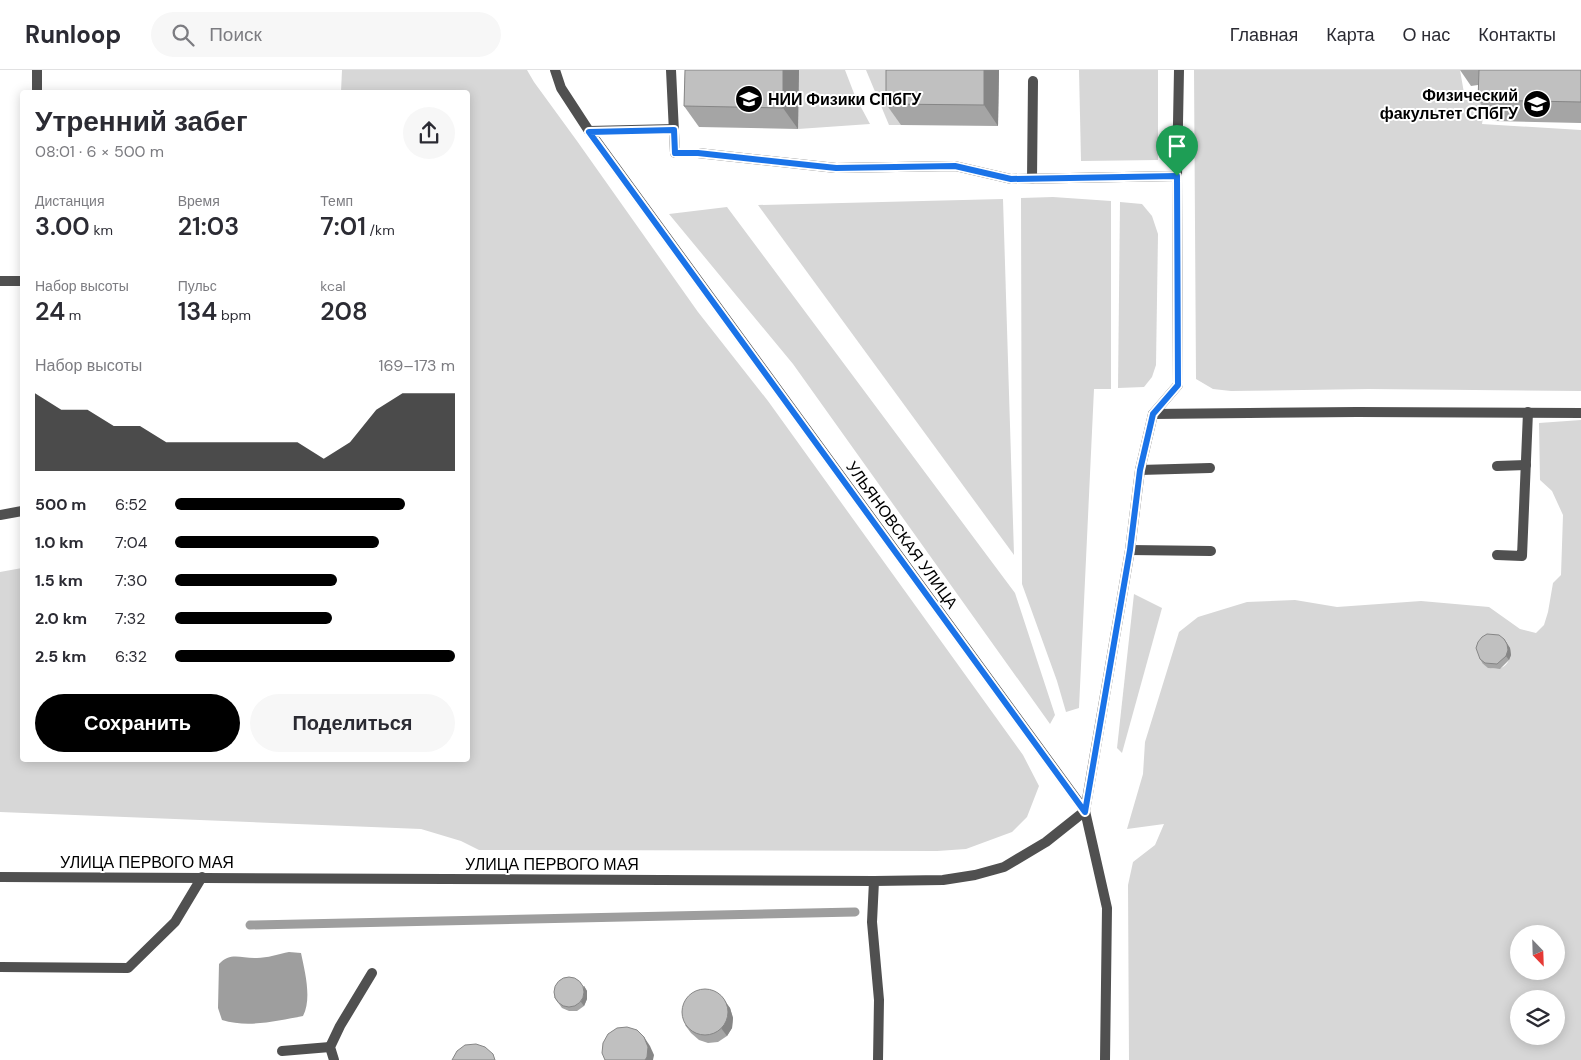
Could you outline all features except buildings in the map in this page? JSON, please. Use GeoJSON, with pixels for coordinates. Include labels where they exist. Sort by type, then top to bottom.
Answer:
{"type":"FeatureCollection","features":[{"type":"Feature","properties":{"kind":"street"},"geometry":{"type":"LineString","coordinates":[[37,70],[37,90]]}},
{"type":"Feature","properties":{"kind":"street","name":"УЛЬЯНОВСКАЯ УЛИЦА"},"geometry":{"type":"LineString","coordinates":[[555,70],[561,88],[589,132],[1085,812],[1107,908],[1105,1060]]}},
{"type":"Feature","properties":{"kind":"street"},"geometry":{"type":"LineString","coordinates":[[671,70],[675,153],[698,153],[836,168],[955,166],[1011,179],[1177,176]]}},
{"type":"Feature","properties":{"kind":"street"},"geometry":{"type":"LineString","coordinates":[[1085,812],[1130,550],[1140,470],[1153,414],[1178,385],[1178,70]]}},
{"type":"Feature","properties":{"kind":"street"},"geometry":{"type":"LineString","coordinates":[[1032,179],[1033,81]]}},
{"type":"Feature","properties":{"kind":"street"},"geometry":{"type":"LineString","coordinates":[[589,132],[674,130]]}},
{"type":"Feature","properties":{"kind":"street"},"geometry":{"type":"LineString","coordinates":[[0,281],[20,281]]}},
{"type":"Feature","properties":{"kind":"street"},"geometry":{"type":"LineString","coordinates":[[1153,414],[1358,412],[1581,413]]}},
{"type":"Feature","properties":{"kind":"street"},"geometry":{"type":"LineString","coordinates":[[1497,555],[1522,556],[1528,412]]}},
{"type":"Feature","properties":{"kind":"street"},"geometry":{"type":"LineString","coordinates":[[1497,466],[1526,465]]}},
{"type":"Feature","properties":{"kind":"street"},"geometry":{"type":"LineString","coordinates":[[1140,470],[1210,468]]}},
{"type":"Feature","properties":{"kind":"street"},"geometry":{"type":"LineString","coordinates":[[0,515],[20,511]]}},
{"type":"Feature","properties":{"kind":"street"},"geometry":{"type":"LineString","coordinates":[[1130,550],[1211,551]]}},
{"type":"Feature","properties":{"kind":"street","name":"УЛИЦА ПЕРВОГО МАЯ"},"geometry":{"type":"LineString","coordinates":[[0,877],[943,880],[975,875],[1004,867],[1046,842],[1085,812]]}},
{"type":"Feature","properties":{"kind":"street"},"geometry":{"type":"LineString","coordinates":[[0,967],[128,968],[175,922],[202,877]]}},
{"type":"Feature","properties":{"kind":"street"},"geometry":{"type":"LineString","coordinates":[[874,881],[872,922],[879,1000],[878,1060]]}},
{"type":"Feature","properties":{"kind":"street"},"geometry":{"type":"LineString","coordinates":[[334,1060],[330,1047],[340,1026],[372,973]]}},
{"type":"Feature","properties":{"kind":"street"},"geometry":{"type":"LineString","coordinates":[[282,1051],[330,1047]]}},
{"type":"Feature","properties":{"kind":"shaded area"},"geometry":{"type":"Polygon","coordinates":[[[342,70],[527,70],[698,312],[768,401],[1023,755],[1039,786],[1027,817],[1012,832],[966,849],[937,851],[479,850],[461,841],[421,829],[0,812],[0,572],[20,568],[20,762],[470,762],[470,90],[341,90],[342,70]]]}},
{"type":"Feature","properties":{"kind":"shaded area"},"geometry":{"type":"Polygon","coordinates":[[[799,70],[845,70],[855,96],[870,124],[798,129],[799,70]]]}},
{"type":"Feature","properties":{"kind":"shaded area"},"geometry":{"type":"Polygon","coordinates":[[[866,70],[902,70],[901,125],[889,125],[866,70]]]}},
{"type":"Feature","properties":{"kind":"shaded area"},"geometry":{"type":"Polygon","coordinates":[[[1079,70],[1158,70],[1158,160],[1081,161],[1079,70]]]}},
{"type":"Feature","properties":{"kind":"shaded area"},"geometry":{"type":"Polygon","coordinates":[[[1194,70],[1460,70],[1464,93],[1487,92],[1482,124],[1581,130],[1581,391],[1369,389],[1231,391],[1213,389],[1196,379],[1194,70]]]}},
{"type":"Feature","properties":{"kind":"shaded area"},"geometry":{"type":"Polygon","coordinates":[[[1053,197],[1111,201],[1111,389],[1094,389],[1079,708],[1066,712],[1057,681],[1022,584],[1021,198],[1053,197]]]}},
{"type":"Feature","properties":{"kind":"shaded area"},"geometry":{"type":"Polygon","coordinates":[[[1003,199],[1014,555],[758,205],[1003,199]]]}},
{"type":"Feature","properties":{"kind":"shaded area"},"geometry":{"type":"Polygon","coordinates":[[[1120,202],[1142,204],[1152,216],[1158,234],[1156,365],[1152,377],[1144,387],[1118,388],[1120,202]]]}},
{"type":"Feature","properties":{"kind":"shaded area"},"geometry":{"type":"Polygon","coordinates":[[[727,207],[1015,593],[1055,715],[1050,724],[793,364],[669,214],[727,207]]]}},
{"type":"Feature","properties":{"kind":"shaded area"},"geometry":{"type":"Polygon","coordinates":[[[1581,420],[1581,1060],[1129,1060],[1128,885],[1133,862],[1155,845],[1164,824],[1127,829],[1143,774],[1145,742],[1179,632],[1198,617],[1247,602],[1295,600],[1337,607],[1421,601],[1489,607],[1520,629],[1536,633],[1544,625],[1553,583],[1561,575],[1563,515],[1552,491],[1540,480],[1539,423],[1581,420]],[[1507,643],[1483,664],[1495,669],[1505,666],[1510,656],[1507,643]]]}},
{"type":"Feature","properties":{"kind":"shaded area"},"geometry":{"type":"Polygon","coordinates":[[[1134,594],[1162,608],[1122,753],[1117,748],[1134,594]]]}},
{"type":"Feature","properties":{"kind":"shaded area"},"geometry":{"type":"Polygon","coordinates":[[[289,952],[301,953],[307,994],[306,1009],[303,1016],[252,1024],[222,1020],[218,1008],[219,964],[223,960],[237,956],[261,958],[289,952]]]}},
{"type":"Feature","properties":{"kind":"waterway"},"geometry":{"type":"LineString","coordinates":[[250,925],[855,912]]}},
{"type":"Feature","properties":{"kind":"place","name":"НИИ Физики СПбГУ"},"geometry":{"type":"Point","coordinates":[749,99]}},
{"type":"Feature","properties":{"kind":"place","name":"Физический факультет СПбГУ"},"geometry":{"type":"Point","coordinates":[1537,104]}},
{"type":"Feature","properties":{"kind":"route"},"geometry":{"type":"LineString","coordinates":[[674,130],[675,153],[698,153],[836,168],[955,166],[1011,179],[1177,176],[1178,385],[1153,414],[1140,470],[1130,550],[1085,812],[589,132],[674,130]]}}]}
